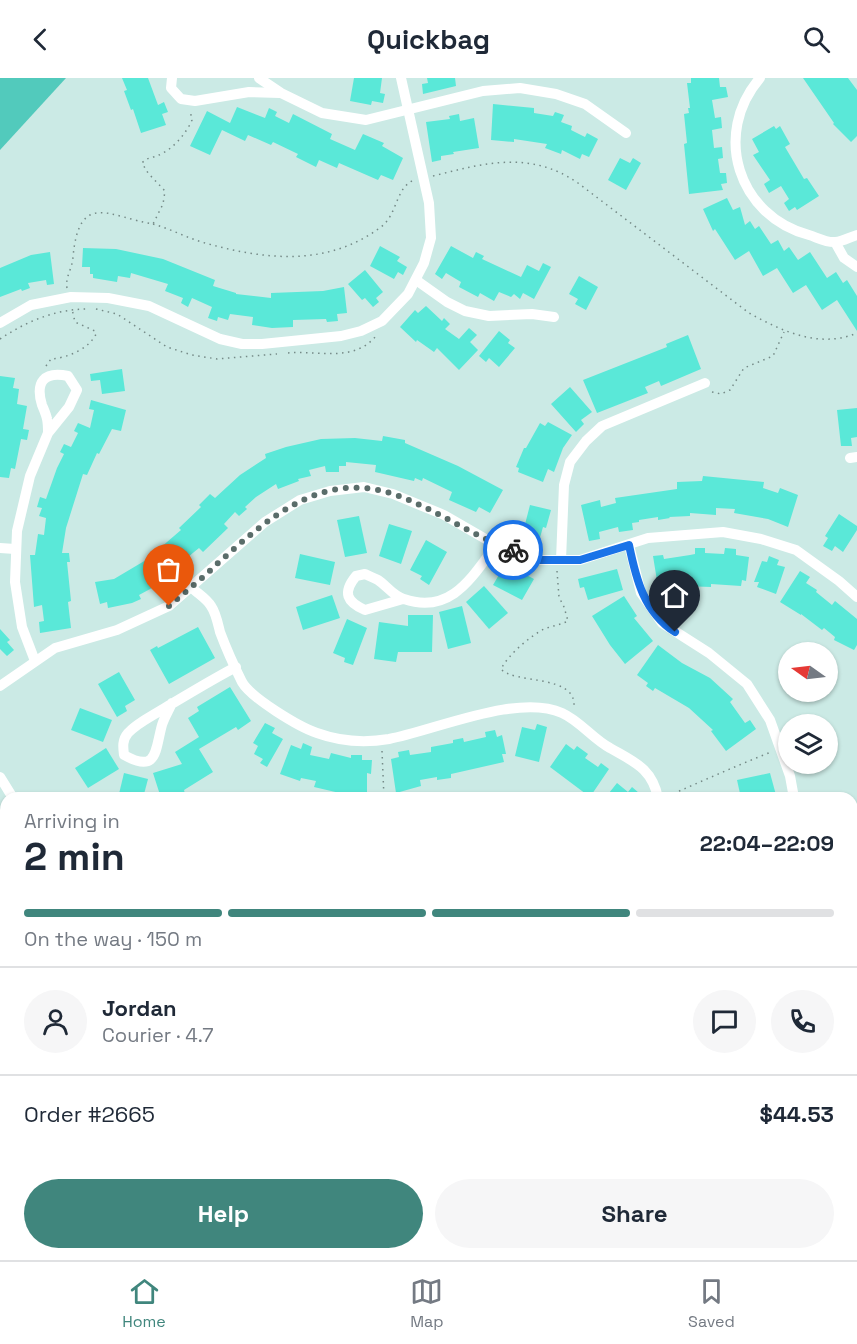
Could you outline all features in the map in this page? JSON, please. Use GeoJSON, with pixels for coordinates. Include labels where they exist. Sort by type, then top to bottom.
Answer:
{"type":"FeatureCollection","features":[{"type":"Feature","properties":{"kind":"street"},"geometry":{"type":"LineString","coordinates":[[172,78],[172,88],[181,99],[191,101],[249,92],[280,93]]}},
{"type":"Feature","properties":{"kind":"street"},"geometry":{"type":"LineString","coordinates":[[0,322],[31,305],[108,298],[149,306],[220,339],[242,344],[341,336],[361,331],[382,321],[408,294],[424,263],[430,238],[427,177],[401,78]]}},
{"type":"Feature","properties":{"kind":"street"},"geometry":{"type":"LineString","coordinates":[[759,78],[741,108],[735,129],[734,152],[742,178],[753,197],[769,216],[803,234],[836,242],[857,235]]}},
{"type":"Feature","properties":{"kind":"street"},"geometry":{"type":"LineString","coordinates":[[264,79],[280,93],[322,113],[366,120],[483,91],[520,88],[556,94],[585,104],[626,133]]}},
{"type":"Feature","properties":{"kind":"street"},"geometry":{"type":"LineString","coordinates":[[836,242],[844,258],[857,267]]}},
{"type":"Feature","properties":{"kind":"street"},"geometry":{"type":"LineString","coordinates":[[416,279],[447,302],[465,311],[489,316],[532,314],[554,317]]}},
{"type":"Feature","properties":{"kind":"street"},"geometry":{"type":"LineString","coordinates":[[35,661],[22,627],[15,582],[15,549],[30,476],[48,434],[69,407],[77,390],[68,376],[55,373],[44,379],[39,388],[47,418],[48,434]]}},
{"type":"Feature","properties":{"kind":"street"},"geometry":{"type":"LineString","coordinates":[[561,560],[564,486],[570,462],[586,441],[602,426],[705,383]]}},
{"type":"Feature","properties":{"kind":"street"},"geometry":{"type":"LineString","coordinates":[[0,686],[55,648],[117,630],[169,606],[265,522],[300,500],[330,491],[364,487],[393,494],[444,515],[496,545],[541,560],[580,560],[648,538],[723,532],[761,539],[796,550],[857,597]]}},
{"type":"Feature","properties":{"kind":"street"},"geometry":{"type":"LineString","coordinates":[[403,599],[365,610],[348,598],[348,590],[356,576],[365,574],[379,580],[391,592],[403,599],[425,603],[443,601],[461,590],[496,545]]}},
{"type":"Feature","properties":{"kind":"street"},"geometry":{"type":"LineString","coordinates":[[629,545],[641,593],[662,623],[709,653],[747,684],[770,720],[778,742]]}},
{"type":"Feature","properties":{"kind":"street"},"geometry":{"type":"LineString","coordinates":[[0,548],[15,549]]}},
{"type":"Feature","properties":{"kind":"street"},"geometry":{"type":"LineString","coordinates":[[191,587],[211,606],[243,684],[273,710],[315,733],[349,741],[382,740],[497,710],[522,706],[562,713],[608,747],[633,760],[648,773],[658,792]]}},
{"type":"Feature","properties":{"kind":"street"},"geometry":{"type":"LineString","coordinates":[[172,704],[162,724],[160,742],[155,756],[147,762],[141,762],[124,755],[122,743],[128,734],[172,704],[236,667]]}},
{"type":"Feature","properties":{"kind":"street"},"geometry":{"type":"LineString","coordinates":[[789,774],[793,792]]}},
{"type":"Feature","properties":{"kind":"street"},"geometry":{"type":"LineString","coordinates":[[0,777],[9,792]]}},
{"type":"Feature","properties":{"kind":"path"},"geometry":{"type":"LineString","coordinates":[[153,224],[163,204],[165,191],[142,163],[169,149],[184,133],[192,120],[191,101]]}},
{"type":"Feature","properties":{"kind":"path"},"geometry":{"type":"LineString","coordinates":[[49,376],[47,362],[82,349],[94,339],[96,334],[91,328],[75,322],[66,279],[73,267],[76,238],[87,216],[93,213],[106,212],[153,224],[205,243],[258,255],[326,254],[352,244],[381,227],[390,218],[406,184],[427,177],[500,161],[533,164],[555,170],[578,183],[749,313],[784,332],[804,337],[832,339],[844,338],[857,333]]}},
{"type":"Feature","properties":{"kind":"path"},"geometry":{"type":"LineString","coordinates":[[0,339],[24,324],[70,303],[117,314],[167,347],[192,355],[217,359],[298,352],[339,354],[352,352],[362,349],[379,333]]}},
{"type":"Feature","properties":{"kind":"path"},"geometry":{"type":"LineString","coordinates":[[705,383],[716,395],[730,390],[744,368],[773,356],[784,332]]}},
{"type":"Feature","properties":{"kind":"path"},"geometry":{"type":"LineString","coordinates":[[561,560],[558,567],[557,587],[568,621],[544,630],[532,638],[512,655],[501,669],[507,675],[537,679],[571,693],[574,708],[568,717]]}},
{"type":"Feature","properties":{"kind":"path"},"geometry":{"type":"LineString","coordinates":[[382,740],[384,792]]}},
{"type":"Feature","properties":{"kind":"path"},"geometry":{"type":"LineString","coordinates":[[678,792],[778,749]]}},
{"type":"Feature","properties":{"kind":"green space"},"geometry":{"type":"Polygon","coordinates":[[[0,78],[66,78],[0,150],[0,78]]]}},
{"type":"Feature","properties":{"kind":"building"},"geometry":{"type":"Polygon","coordinates":[[[122,78],[148,78],[158,105],[164,102],[168,112],[162,114],[166,125],[141,133],[124,91],[127,90],[122,78]]]}},
{"type":"Feature","properties":{"kind":"building"},"geometry":{"type":"Polygon","coordinates":[[[354,78],[382,78],[380,93],[385,94],[383,103],[372,101],[371,105],[350,101],[354,78]]]}},
{"type":"Feature","properties":{"kind":"building"},"geometry":{"type":"Polygon","coordinates":[[[427,78],[455,78],[456,86],[423,94],[422,84],[428,83],[427,78]]]}},
{"type":"Feature","properties":{"kind":"building"},"geometry":{"type":"Polygon","coordinates":[[[691,78],[719,78],[720,87],[726,87],[728,97],[712,100],[715,118],[721,117],[722,128],[712,130],[714,148],[722,147],[723,158],[718,159],[720,173],[726,173],[727,183],[721,184],[723,190],[689,194],[684,144],[687,143],[684,114],[689,113],[688,108],[690,108],[687,83],[691,83],[691,78]]]}},
{"type":"Feature","properties":{"kind":"building"},"geometry":{"type":"Polygon","coordinates":[[[803,78],[848,78],[857,90],[857,136],[851,142],[833,124],[803,78]]]}},
{"type":"Feature","properties":{"kind":"building"},"geometry":{"type":"Polygon","coordinates":[[[493,104],[534,108],[534,113],[553,116],[555,112],[564,115],[561,122],[572,126],[571,130],[585,137],[587,133],[598,139],[589,157],[582,154],[580,159],[562,150],[561,154],[545,148],[547,144],[514,139],[514,142],[491,140],[493,104]]]}},
{"type":"Feature","properties":{"kind":"building"},"geometry":{"type":"Polygon","coordinates":[[[237,107],[265,118],[269,108],[277,112],[275,116],[289,123],[293,114],[332,134],[330,139],[355,150],[363,134],[384,143],[382,146],[403,158],[393,180],[381,175],[378,180],[339,163],[337,168],[319,160],[316,167],[296,157],[298,154],[273,142],[271,145],[248,135],[245,141],[222,130],[210,155],[190,146],[207,111],[230,123],[237,107]]]}},
{"type":"Feature","properties":{"kind":"building"},"geometry":{"type":"Polygon","coordinates":[[[459,114],[460,121],[474,118],[479,148],[453,152],[454,154],[441,156],[441,160],[432,162],[426,122],[450,119],[449,116],[459,114]]]}},
{"type":"Feature","properties":{"kind":"building"},"geometry":{"type":"Polygon","coordinates":[[[774,126],[776,129],[780,126],[790,144],[785,147],[804,179],[807,178],[819,196],[797,210],[795,207],[789,211],[784,203],[789,199],[781,186],[769,193],[764,184],[770,180],[753,155],[759,152],[752,139],[774,126]]]}},
{"type":"Feature","properties":{"kind":"building"},"geometry":{"type":"Polygon","coordinates":[[[620,158],[630,163],[633,158],[641,163],[626,190],[608,180],[620,158]]]}},
{"type":"Feature","properties":{"kind":"building"},"geometry":{"type":"Polygon","coordinates":[[[727,198],[733,210],[740,207],[745,225],[750,221],[755,229],[759,226],[771,244],[778,240],[784,251],[789,247],[798,260],[810,252],[827,278],[836,272],[843,283],[847,280],[857,296],[857,331],[837,300],[822,310],[806,285],[793,293],[777,268],[763,276],[749,251],[735,260],[715,229],[713,231],[703,209],[727,198]]]}},
{"type":"Feature","properties":{"kind":"building"},"geometry":{"type":"Polygon","coordinates":[[[380,246],[400,257],[397,261],[407,267],[403,275],[398,272],[394,279],[370,266],[380,246]]]}},
{"type":"Feature","properties":{"kind":"building"},"geometry":{"type":"Polygon","coordinates":[[[451,246],[473,258],[476,252],[484,256],[482,259],[521,277],[527,265],[539,271],[543,263],[551,267],[534,299],[523,293],[520,299],[514,294],[511,297],[499,292],[494,301],[480,293],[478,297],[459,287],[461,282],[446,273],[442,279],[435,274],[451,246]]]}},
{"type":"Feature","properties":{"kind":"building"},"geometry":{"type":"Polygon","coordinates":[[[83,248],[116,249],[163,259],[215,280],[213,286],[236,294],[271,298],[271,293],[323,291],[344,287],[347,313],[337,314],[338,321],[293,320],[293,327],[272,328],[252,325],[253,317],[230,314],[228,320],[218,317],[217,321],[208,318],[212,307],[192,298],[188,307],[181,303],[183,298],[165,291],[168,284],[131,273],[130,278],[118,276],[117,282],[93,278],[93,274],[90,274],[90,267],[82,267],[83,248]]]}},
{"type":"Feature","properties":{"kind":"building"},"geometry":{"type":"Polygon","coordinates":[[[50,252],[54,284],[47,285],[46,280],[28,283],[30,288],[0,297],[0,268],[31,255],[50,252]]]}},
{"type":"Feature","properties":{"kind":"building"},"geometry":{"type":"Polygon","coordinates":[[[365,270],[383,292],[376,298],[379,302],[373,307],[365,298],[362,300],[348,284],[365,270]]]}},
{"type":"Feature","properties":{"kind":"building"},"geometry":{"type":"Polygon","coordinates":[[[579,276],[598,287],[586,310],[575,304],[578,299],[569,294],[579,276]]]}},
{"type":"Feature","properties":{"kind":"building"},"geometry":{"type":"Polygon","coordinates":[[[426,306],[442,321],[444,318],[450,324],[445,329],[459,339],[469,328],[477,335],[470,342],[478,350],[459,370],[437,348],[434,352],[417,340],[416,342],[400,327],[415,310],[418,313],[426,306]]]}},
{"type":"Feature","properties":{"kind":"building"},"geometry":{"type":"Polygon","coordinates":[[[499,331],[510,340],[508,343],[515,348],[499,367],[489,358],[486,362],[479,356],[499,331]]]}},
{"type":"Feature","properties":{"kind":"building"},"geometry":{"type":"Polygon","coordinates":[[[688,335],[701,369],[661,386],[659,381],[645,387],[648,393],[597,413],[583,380],[667,347],[666,344],[688,335]]]}},
{"type":"Feature","properties":{"kind":"building"},"geometry":{"type":"Polygon","coordinates":[[[122,369],[125,391],[102,394],[100,380],[91,381],[90,374],[122,369]]]}},
{"type":"Feature","properties":{"kind":"building"},"geometry":{"type":"Polygon","coordinates":[[[0,376],[15,378],[13,388],[19,389],[17,404],[27,406],[23,429],[29,430],[27,440],[21,439],[15,469],[11,468],[9,478],[0,477],[0,376]]]}},
{"type":"Feature","properties":{"kind":"building"},"geometry":{"type":"Polygon","coordinates":[[[570,387],[592,412],[581,420],[584,424],[576,432],[551,404],[570,387]]]}},
{"type":"Feature","properties":{"kind":"building"},"geometry":{"type":"Polygon","coordinates":[[[91,400],[126,410],[121,431],[112,429],[87,475],[83,474],[66,528],[62,553],[69,553],[70,562],[67,562],[71,601],[68,602],[71,628],[40,633],[39,622],[44,621],[42,605],[34,607],[30,555],[35,555],[38,534],[44,535],[46,518],[39,516],[42,508],[37,507],[40,497],[46,499],[64,454],[60,452],[64,444],[71,447],[78,433],[74,431],[78,423],[90,428],[94,410],[89,409],[91,400]]]}},
{"type":"Feature","properties":{"kind":"building"},"geometry":{"type":"Polygon","coordinates":[[[857,408],[857,437],[851,438],[852,446],[841,446],[837,410],[857,408]]]}},
{"type":"Feature","properties":{"kind":"building"},"geometry":{"type":"Polygon","coordinates":[[[548,422],[572,435],[563,448],[554,472],[548,469],[543,482],[518,472],[519,468],[516,467],[524,448],[540,423],[545,426],[548,422]]]}},
{"type":"Feature","properties":{"kind":"building"},"geometry":{"type":"Polygon","coordinates":[[[383,436],[405,440],[405,443],[458,466],[503,490],[490,513],[479,507],[476,512],[449,500],[452,492],[423,478],[422,481],[415,478],[414,481],[375,472],[376,465],[346,462],[346,466],[339,466],[339,472],[326,472],[325,466],[309,470],[311,476],[298,479],[299,481],[278,489],[276,484],[256,497],[239,516],[235,512],[224,524],[228,528],[203,552],[199,548],[188,557],[193,563],[169,584],[162,577],[152,588],[139,595],[141,599],[132,603],[108,608],[107,602],[100,604],[95,582],[114,579],[146,560],[181,530],[179,528],[201,507],[199,505],[210,494],[215,498],[240,475],[266,458],[265,454],[321,439],[355,438],[382,441],[383,436]]]}},
{"type":"Feature","properties":{"kind":"building"},"geometry":{"type":"Polygon","coordinates":[[[703,476],[764,482],[763,488],[778,493],[780,488],[798,495],[788,527],[768,519],[734,513],[735,509],[716,508],[716,515],[690,513],[690,516],[639,520],[639,522],[632,523],[633,530],[619,532],[618,527],[599,532],[600,539],[589,541],[581,505],[600,500],[601,507],[616,503],[615,498],[677,489],[677,482],[702,481],[703,476]]]}},
{"type":"Feature","properties":{"kind":"building"},"geometry":{"type":"Polygon","coordinates":[[[530,505],[551,510],[546,528],[543,527],[539,541],[530,539],[531,534],[523,532],[530,505]]]}},
{"type":"Feature","properties":{"kind":"building"},"geometry":{"type":"Polygon","coordinates":[[[839,514],[857,526],[857,530],[843,552],[835,546],[832,551],[823,546],[828,538],[825,536],[839,514]]]}},
{"type":"Feature","properties":{"kind":"building"},"geometry":{"type":"Polygon","coordinates":[[[359,516],[367,553],[345,557],[337,520],[359,516]]]}},
{"type":"Feature","properties":{"kind":"building"},"geometry":{"type":"Polygon","coordinates":[[[389,524],[412,531],[401,564],[379,556],[389,524]]]}},
{"type":"Feature","properties":{"kind":"building"},"geometry":{"type":"Polygon","coordinates":[[[426,540],[447,552],[429,585],[420,579],[422,576],[410,570],[426,540]]]}},
{"type":"Feature","properties":{"kind":"building"},"geometry":{"type":"Polygon","coordinates":[[[695,548],[705,548],[705,553],[724,554],[725,548],[736,549],[736,555],[749,557],[746,581],[742,580],[741,586],[711,584],[711,587],[683,586],[683,589],[659,593],[653,556],[663,555],[664,559],[690,555],[695,554],[695,548]]]}},
{"type":"Feature","properties":{"kind":"building"},"geometry":{"type":"Polygon","coordinates":[[[300,554],[335,562],[330,585],[295,578],[300,554]]]}},
{"type":"Feature","properties":{"kind":"building"},"geometry":{"type":"Polygon","coordinates":[[[769,556],[779,560],[777,565],[785,567],[776,594],[757,587],[759,582],[754,582],[762,561],[767,562],[769,556]]]}},
{"type":"Feature","properties":{"kind":"building"},"geometry":{"type":"Polygon","coordinates":[[[500,561],[534,579],[522,600],[493,585],[500,573],[495,570],[500,561]]]}},
{"type":"Feature","properties":{"kind":"building"},"geometry":{"type":"Polygon","coordinates":[[[617,569],[623,590],[588,600],[584,587],[580,588],[578,579],[617,569]]]}},
{"type":"Feature","properties":{"kind":"building"},"geometry":{"type":"Polygon","coordinates":[[[800,571],[810,577],[806,583],[817,590],[816,592],[832,605],[835,601],[857,619],[857,645],[854,650],[834,640],[835,637],[824,628],[822,630],[780,602],[800,571]]]}},
{"type":"Feature","properties":{"kind":"building"},"geometry":{"type":"Polygon","coordinates":[[[484,586],[508,613],[489,629],[466,602],[484,586]]]}},
{"type":"Feature","properties":{"kind":"building"},"geometry":{"type":"Polygon","coordinates":[[[332,595],[340,618],[303,630],[296,607],[332,595]]]}},
{"type":"Feature","properties":{"kind":"building"},"geometry":{"type":"Polygon","coordinates":[[[624,596],[637,616],[634,618],[653,641],[625,664],[592,616],[624,596]]]}},
{"type":"Feature","properties":{"kind":"building"},"geometry":{"type":"Polygon","coordinates":[[[462,606],[471,643],[448,649],[439,612],[462,606]]]}},
{"type":"Feature","properties":{"kind":"building"},"geometry":{"type":"Polygon","coordinates":[[[408,615],[433,615],[432,652],[398,652],[396,662],[374,659],[379,622],[408,626],[408,615]]]}},
{"type":"Feature","properties":{"kind":"building"},"geometry":{"type":"Polygon","coordinates":[[[347,619],[367,628],[353,665],[344,662],[345,658],[333,653],[347,619]]]}},
{"type":"Feature","properties":{"kind":"building"},"geometry":{"type":"Polygon","coordinates":[[[198,627],[215,658],[169,684],[150,650],[198,627]]]}},
{"type":"Feature","properties":{"kind":"building"},"geometry":{"type":"Polygon","coordinates":[[[0,629],[10,640],[7,642],[14,650],[7,656],[0,649],[0,629]]]}},
{"type":"Feature","properties":{"kind":"building"},"geometry":{"type":"Polygon","coordinates":[[[658,645],[682,663],[710,678],[733,699],[730,702],[745,723],[750,720],[756,729],[726,751],[711,731],[713,730],[689,708],[655,688],[653,691],[646,686],[648,683],[637,675],[658,645]]]}},
{"type":"Feature","properties":{"kind":"building"},"geometry":{"type":"Polygon","coordinates":[[[119,672],[135,700],[125,706],[127,711],[117,717],[98,684],[119,672]]]}},
{"type":"Feature","properties":{"kind":"building"},"geometry":{"type":"Polygon","coordinates":[[[230,687],[251,721],[238,730],[236,727],[199,749],[213,772],[184,790],[184,792],[159,792],[153,773],[182,764],[175,752],[199,737],[188,718],[199,711],[197,707],[230,687]]]}},
{"type":"Feature","properties":{"kind":"building"},"geometry":{"type":"Polygon","coordinates":[[[80,708],[112,720],[103,742],[71,730],[80,708]]]}},
{"type":"Feature","properties":{"kind":"building"},"geometry":{"type":"Polygon","coordinates":[[[265,723],[275,728],[272,733],[283,739],[267,767],[260,763],[263,759],[254,754],[258,746],[253,743],[265,723]]]}},
{"type":"Feature","properties":{"kind":"building"},"geometry":{"type":"Polygon","coordinates":[[[537,724],[547,727],[539,762],[515,756],[522,727],[535,730],[537,724]]]}},
{"type":"Feature","properties":{"kind":"building"},"geometry":{"type":"Polygon","coordinates":[[[495,730],[497,737],[502,735],[506,754],[502,754],[504,762],[451,774],[451,778],[437,780],[437,777],[420,780],[421,786],[396,792],[391,759],[399,757],[398,752],[409,750],[410,755],[431,752],[431,747],[453,743],[453,740],[463,738],[464,742],[486,737],[485,732],[495,730]]]}},
{"type":"Feature","properties":{"kind":"building"},"geometry":{"type":"Polygon","coordinates":[[[303,743],[312,747],[310,755],[329,759],[331,753],[351,758],[351,755],[362,755],[362,760],[372,760],[371,774],[367,773],[367,792],[335,792],[314,787],[316,781],[301,778],[300,781],[280,774],[291,745],[301,749],[303,743]]]}},
{"type":"Feature","properties":{"kind":"building"},"geometry":{"type":"Polygon","coordinates":[[[566,744],[574,750],[577,746],[588,754],[585,758],[598,767],[601,763],[609,769],[593,792],[583,792],[550,767],[566,744]]]}},
{"type":"Feature","properties":{"kind":"building"},"geometry":{"type":"Polygon","coordinates":[[[106,748],[119,769],[88,788],[75,768],[106,748]]]}},
{"type":"Feature","properties":{"kind":"building"},"geometry":{"type":"Polygon","coordinates":[[[124,773],[148,779],[145,792],[119,792],[124,773]]]}},
{"type":"Feature","properties":{"kind":"building"},"geometry":{"type":"Polygon","coordinates":[[[770,773],[775,792],[740,792],[737,780],[770,773]]]}},
{"type":"Feature","properties":{"kind":"building"},"geometry":{"type":"Polygon","coordinates":[[[617,783],[628,792],[610,792],[617,783]]]}},
{"type":"Feature","properties":{"kind":"building"},"geometry":{"type":"Polygon","coordinates":[[[632,787],[638,792],[628,792],[632,787]]]}},
{"type":"Feature","properties":{"kind":"way so far"},"geometry":{"type":"LineString","coordinates":[[169,606],[265,522],[300,500],[330,491],[364,487],[393,494],[444,515],[496,545],[513,550]]}},
{"type":"Feature","properties":{"kind":"route"},"geometry":{"type":"LineString","coordinates":[[513,550],[541,560],[580,560],[629,545],[633,569],[641,593],[662,623],[675,632]]}}]}
